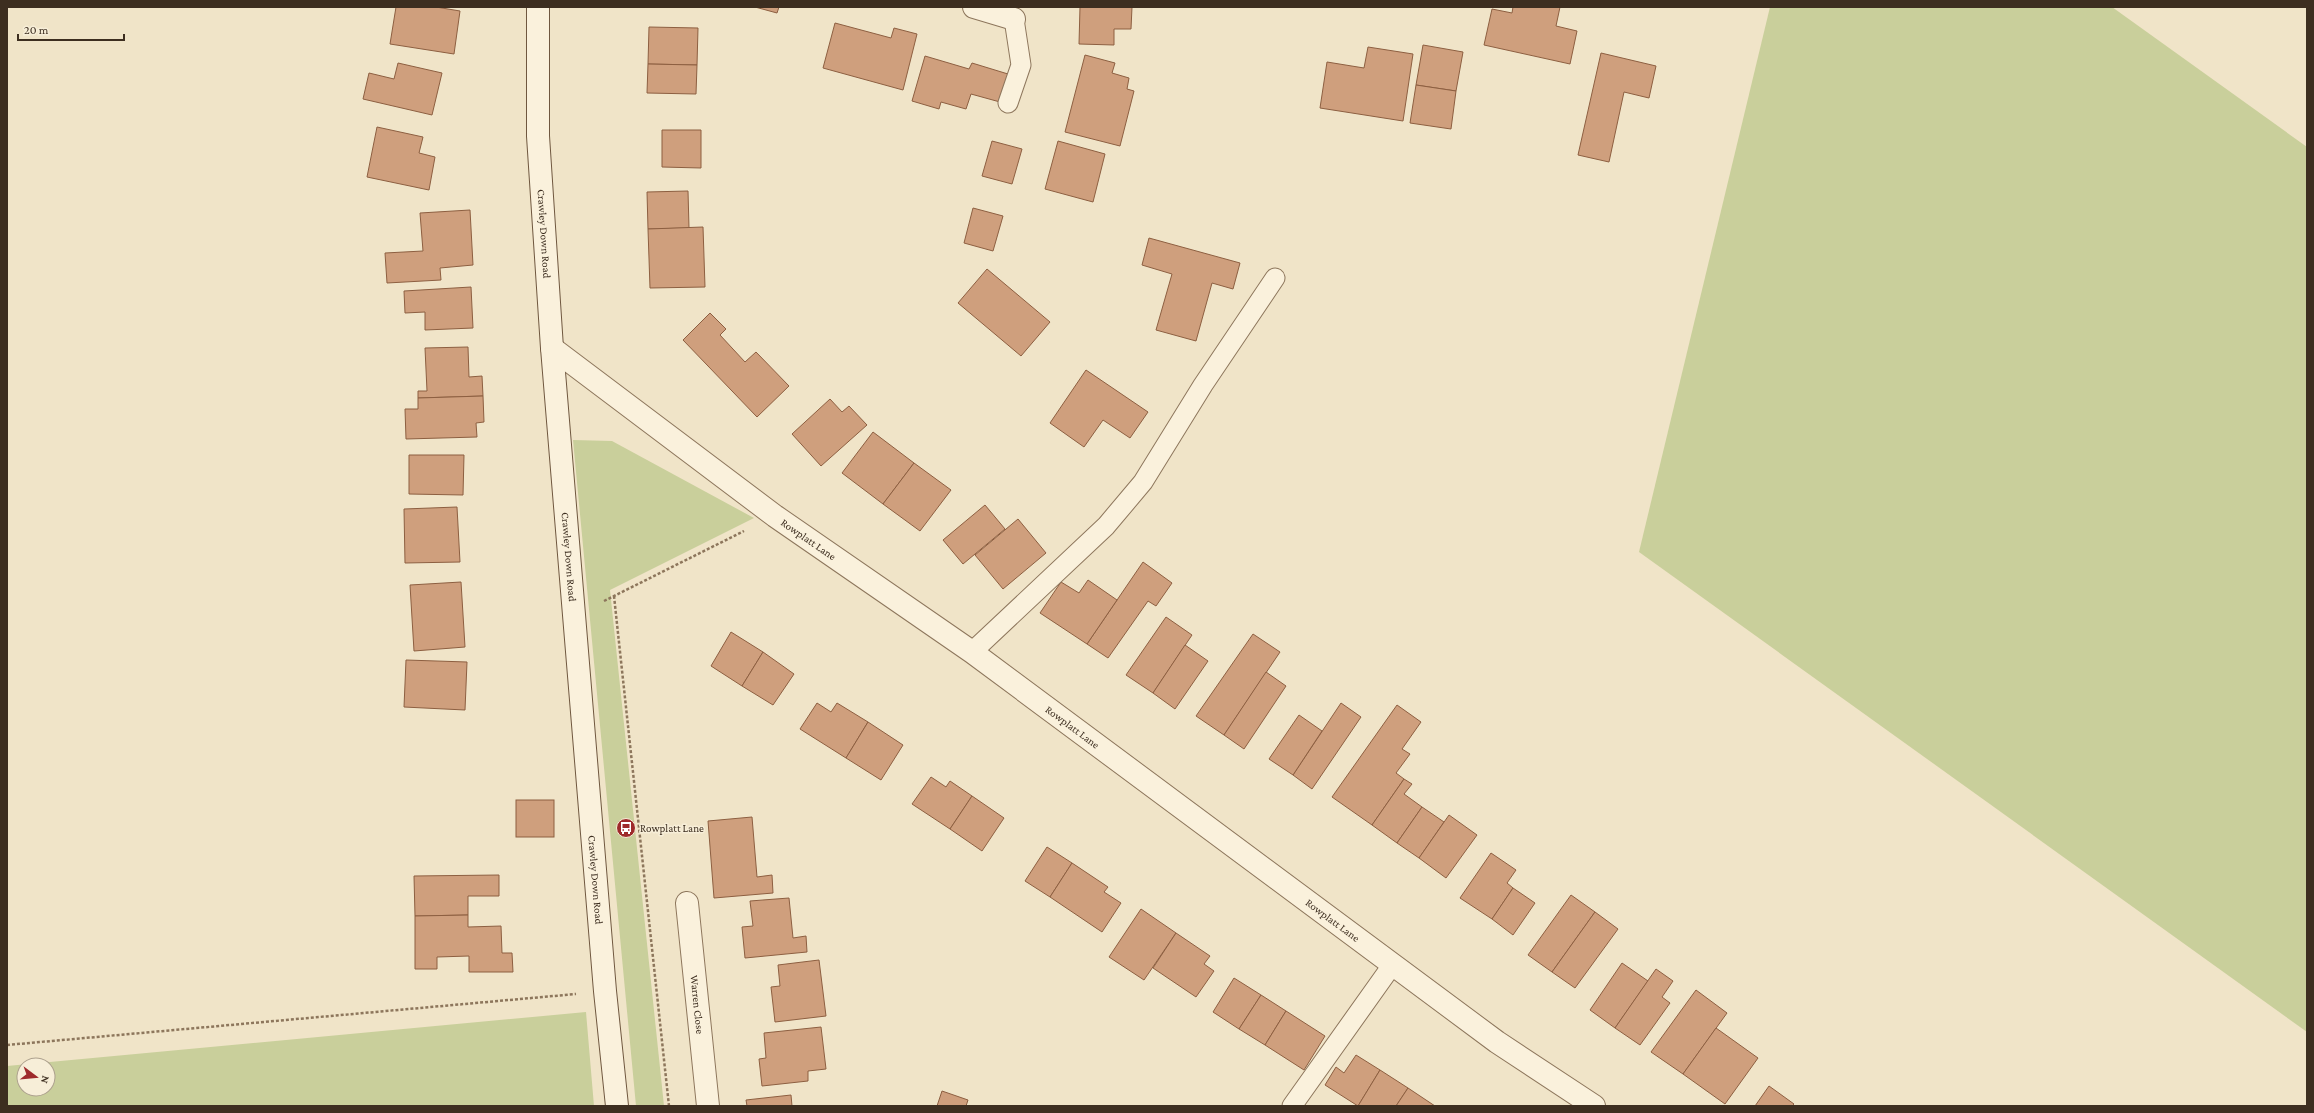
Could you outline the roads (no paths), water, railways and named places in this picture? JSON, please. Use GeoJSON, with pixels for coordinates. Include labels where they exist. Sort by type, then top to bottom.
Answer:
{"type":"FeatureCollection","features":[{"type":"Feature","properties":{"kind":"street","name":"Crawley Down Road"},"geometry":{"type":"LineString","coordinates":[[538,7],[538,136],[552,348],[605,991],[617,1106]]}},
{"type":"Feature","properties":{"kind":"street"},"geometry":{"type":"LineString","coordinates":[[974,7],[1014,19]]}},
{"type":"Feature","properties":{"kind":"street","name":"Rowplatt Lane"},"geometry":{"type":"LineString","coordinates":[[552,348],[775,516],[972,652],[1497,1042],[1594,1106]]}},
{"type":"Feature","properties":{"kind":"street","name":"Warren Close"},"geometry":{"type":"LineString","coordinates":[[687,903],[708,1106]]}},
{"type":"Feature","properties":{"kind":"lane"},"geometry":{"type":"LineString","coordinates":[[1008,103],[1021,65],[1014,19]]}},
{"type":"Feature","properties":{"kind":"lane"},"geometry":{"type":"LineString","coordinates":[[972,652],[1106,526],[1143,482],[1203,385],[1275,278]]}},
{"type":"Feature","properties":{"kind":"lane"},"geometry":{"type":"LineString","coordinates":[[1292,1106],[1393,964]]}},
{"type":"Feature","properties":{"kind":"place","name":"Rowplatt Lane"},"geometry":{"type":"Point","coordinates":[626,828]}}]}
